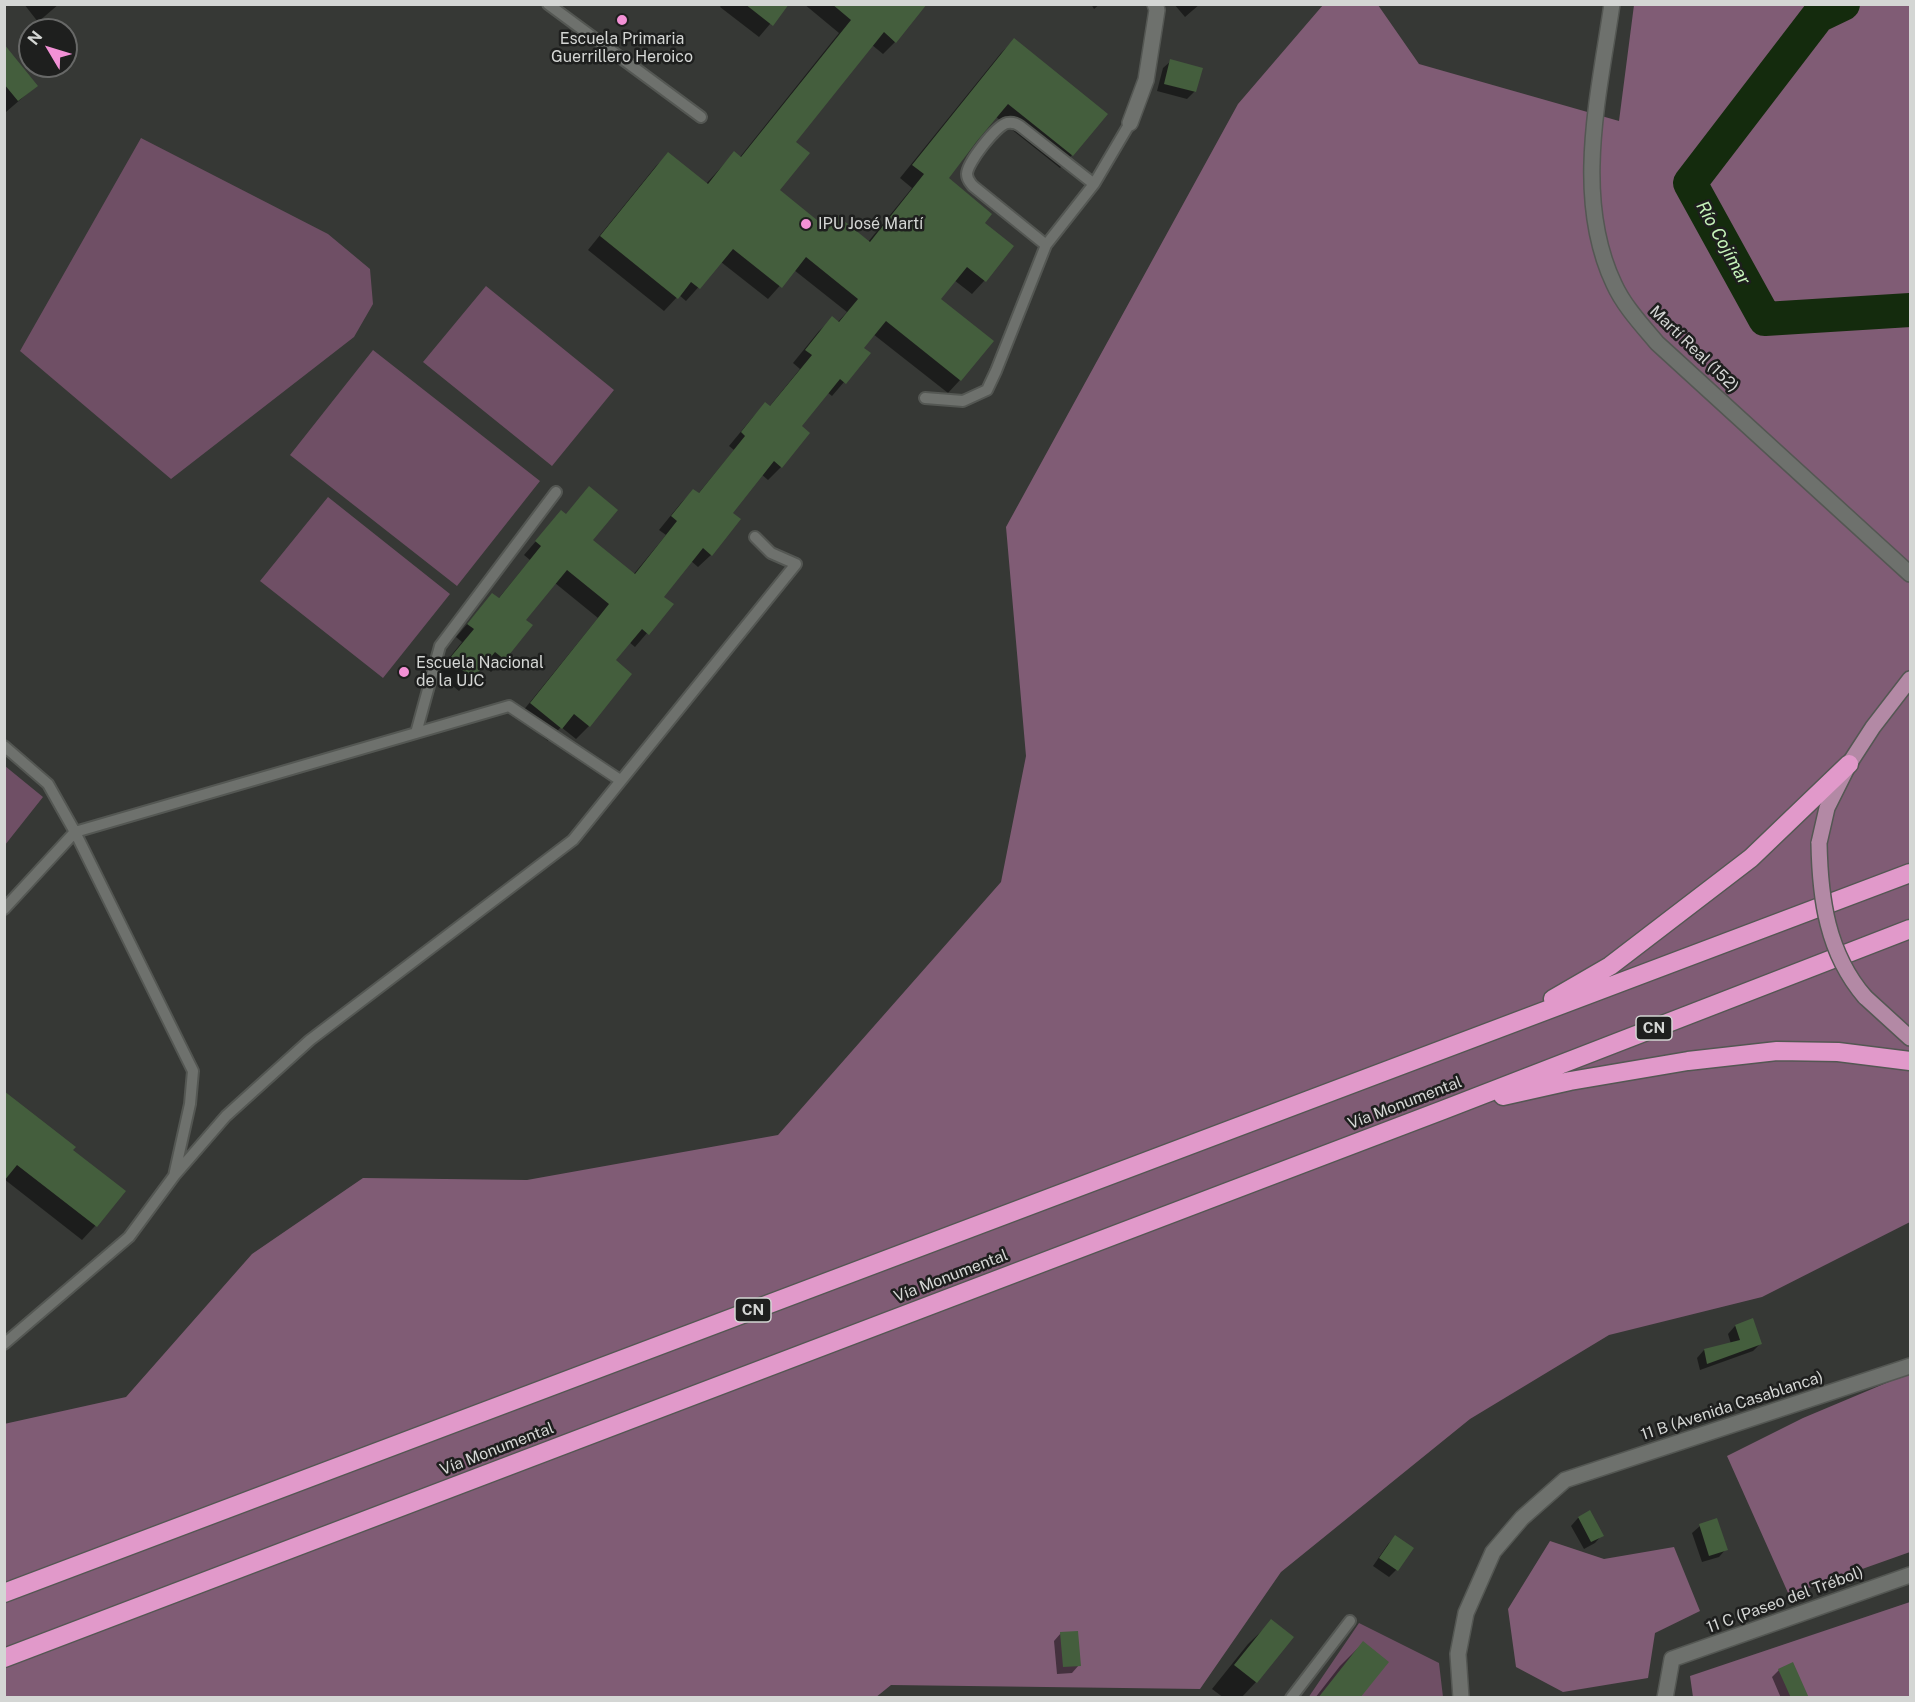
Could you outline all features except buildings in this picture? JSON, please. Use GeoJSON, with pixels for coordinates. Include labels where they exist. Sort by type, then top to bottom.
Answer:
{"type":"FeatureCollection","features":[{"type":"Feature","properties":{"kind":"highway"},"geometry":{"type":"LineString","coordinates":[[1502,1028],[1610,966],[1677,916],[1751,858],[1849,764]]}},
{"type":"Feature","properties":{"kind":"highway","name":"CN"},"geometry":{"type":"LineString","coordinates":[[4,1593],[1911,873]]}},
{"type":"Feature","properties":{"kind":"highway","name":"Vía Monumental"},"geometry":{"type":"LineString","coordinates":[[4,1658],[1443,1110],[1911,929]]}},
{"type":"Feature","properties":{"kind":"highway"},"geometry":{"type":"LineString","coordinates":[[1443,1110],[1570,1081],[1688,1061],[1777,1051],[1838,1052],[1911,1061]]}},
{"type":"Feature","properties":{"kind":"main road"},"geometry":{"type":"LineString","coordinates":[[1909,679],[1849,764],[1827,808],[1819,843],[1820,879],[1825,912],[1833,944],[1845,971],[1865,997],[1911,1038]]}},
{"type":"Feature","properties":{"kind":"street"},"geometry":{"type":"LineString","coordinates":[[1130,123],[1146,80],[1155,4]]}},
{"type":"Feature","properties":{"kind":"street","name":"Martí Real (152)"},"geometry":{"type":"LineString","coordinates":[[1612,4],[1593,144],[1592,193],[1597,235],[1614,284],[1634,316],[1657,343],[1911,574]]}},
{"type":"Feature","properties":{"kind":"street","name":"Martí Real (152)"},"geometry":{"type":"LineString","coordinates":[[1887,551],[1911,562]]}},
{"type":"Feature","properties":{"kind":"street","name":"11 B (Avenida Casablanca)"},"geometry":{"type":"LineString","coordinates":[[1461,1698],[1458,1654],[1466,1613],[1493,1552],[1522,1518],[1565,1480],[1911,1366]]}},
{"type":"Feature","properties":{"kind":"street","name":"11 C (Paseo del Trébol)"},"geometry":{"type":"LineString","coordinates":[[1665,1698],[1672,1659],[1911,1575]]}},
{"type":"Feature","properties":{"kind":"lane"},"geometry":{"type":"LineString","coordinates":[[548,4],[701,117]]}},
{"type":"Feature","properties":{"kind":"lane"},"geometry":{"type":"LineString","coordinates":[[1046,245],[968,180],[967,172],[970,164],[996,130],[1005,123],[1013,122],[1094,184]]}},
{"type":"Feature","properties":{"kind":"lane"},"geometry":{"type":"LineString","coordinates":[[925,398],[963,401],[987,390],[1046,245],[1094,184],[1130,123]]}},
{"type":"Feature","properties":{"kind":"lane"},"geometry":{"type":"LineString","coordinates":[[416,733],[440,646],[556,492]]}},
{"type":"Feature","properties":{"kind":"lane"},"geometry":{"type":"LineString","coordinates":[[4,1344],[129,1237],[174,1176],[226,1116],[310,1040],[573,840],[796,564],[771,554],[755,537]]}},
{"type":"Feature","properties":{"kind":"lane"},"geometry":{"type":"LineString","coordinates":[[4,909],[75,832],[509,706],[620,780]]}},
{"type":"Feature","properties":{"kind":"lane"},"geometry":{"type":"LineString","coordinates":[[4,746],[48,784],[75,832],[193,1071],[190,1104],[174,1176]]}},
{"type":"Feature","properties":{"kind":"lane"},"geometry":{"type":"LineString","coordinates":[[1291,1698],[1350,1621]]}},
{"type":"Feature","properties":{"kind":"shaded area"},"geometry":{"type":"Polygon","coordinates":[[[1323,5],[1378,5],[1419,64],[1619,121],[1634,5],[1910,5],[1910,1222],[1762,1297],[1609,1335],[1470,1419],[1281,1572],[1200,1689],[891,1685],[875,1698],[5,1697],[4,1424],[126,1397],[252,1254],[363,1178],[527,1180],[778,1135],[1001,882],[1026,756],[1006,527],[1238,104],[1323,5]]]}},
{"type":"Feature","properties":{"kind":"shaded area"},"geometry":{"type":"Polygon","coordinates":[[[141,138],[328,234],[370,269],[373,304],[354,337],[171,479],[20,351],[141,138]]]}},
{"type":"Feature","properties":{"kind":"shaded area"},"geometry":{"type":"Polygon","coordinates":[[[486,286],[614,390],[552,466],[423,362],[486,286]]]}},
{"type":"Feature","properties":{"kind":"shaded area"},"geometry":{"type":"Polygon","coordinates":[[[373,350],[540,481],[457,586],[290,455],[373,350]]]}},
{"type":"Feature","properties":{"kind":"shaded area"},"geometry":{"type":"Polygon","coordinates":[[[328,497],[450,594],[383,678],[260,581],[328,497]]]}},
{"type":"Feature","properties":{"kind":"shaded area"},"geometry":{"type":"Polygon","coordinates":[[[5,766],[43,797],[5,845],[5,766]]]}},
{"type":"Feature","properties":{"kind":"shaded area"},"geometry":{"type":"Polygon","coordinates":[[[1910,1373],[1910,1552],[1789,1595],[1727,1456],[1803,1418],[1910,1373]]]}},
{"type":"Feature","properties":{"kind":"shaded area"},"geometry":{"type":"Polygon","coordinates":[[[1550,1541],[1604,1559],[1674,1547],[1700,1611],[1655,1633],[1648,1678],[1563,1692],[1516,1667],[1508,1609],[1550,1541]]]}},
{"type":"Feature","properties":{"kind":"shaded area"},"geometry":{"type":"Polygon","coordinates":[[[1910,1602],[1910,1697],[1693,1697],[1690,1676],[1910,1602]]]}},
{"type":"Feature","properties":{"kind":"shaded area"},"geometry":{"type":"Polygon","coordinates":[[[1359,1623],[1439,1663],[1443,1697],[1308,1698],[1359,1623]]]}},
{"type":"Feature","properties":{"kind":"waterway","name":"Río Cojímar"},"geometry":{"type":"LineString","coordinates":[[1843,4],[1818,16],[1690,183],[1765,319],[1910,310]]}},
{"type":"Feature","properties":{"kind":"place","name":"Escuela Primaria Guerrillero Heroico"},"geometry":{"type":"Point","coordinates":[622,20]}},
{"type":"Feature","properties":{"kind":"place","name":"IPU José Martí"},"geometry":{"type":"Point","coordinates":[806,224]}},
{"type":"Feature","properties":{"kind":"place","name":"Escuela Nacional de la UJC"},"geometry":{"type":"Point","coordinates":[404,672]}}]}
